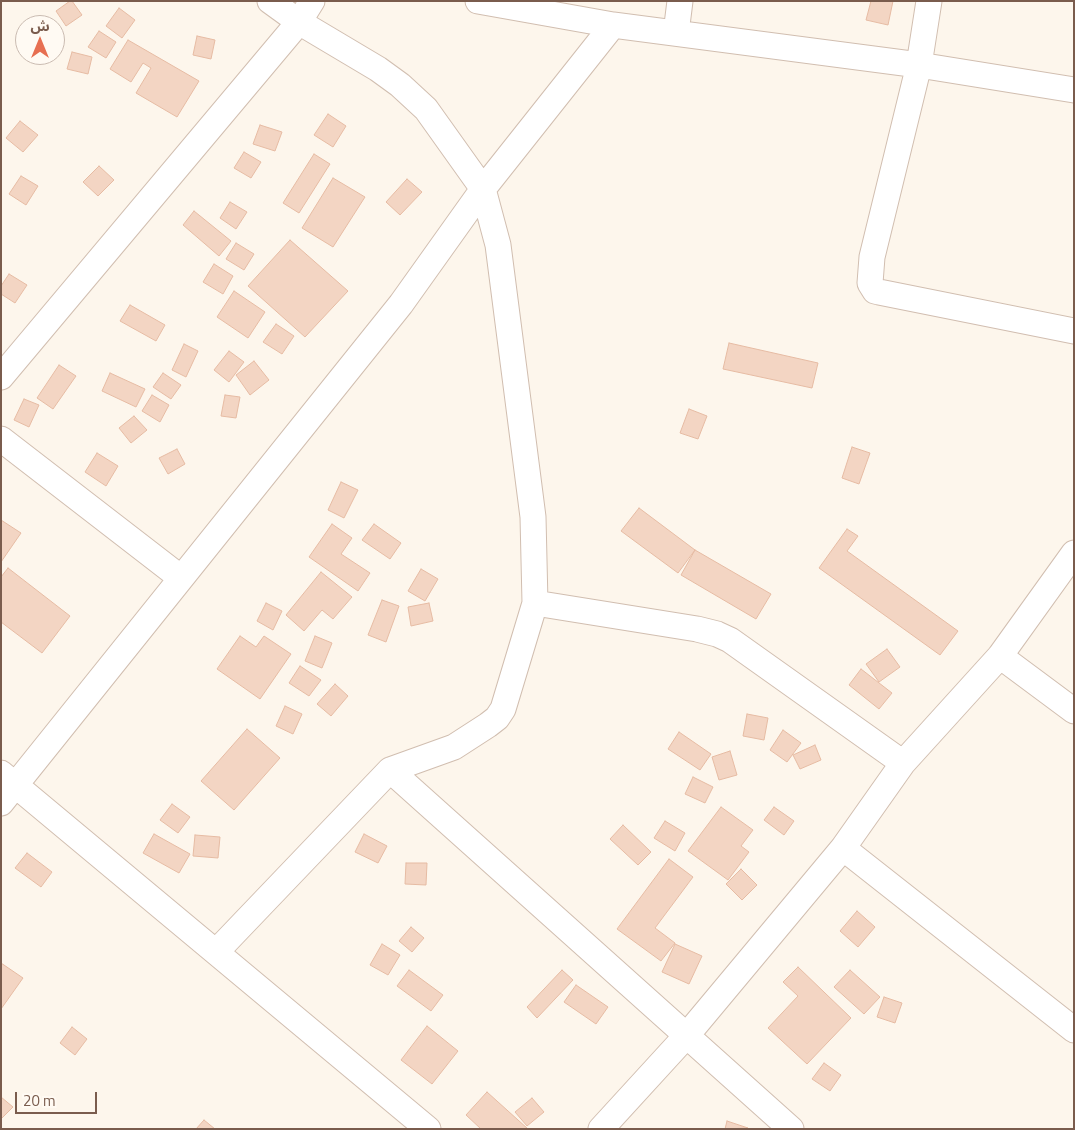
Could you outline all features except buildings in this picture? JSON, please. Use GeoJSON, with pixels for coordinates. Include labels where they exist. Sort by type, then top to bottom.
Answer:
{"type":"FeatureCollection","features":[{"type":"Feature","properties":{"kind":"street"},"geometry":{"type":"LineString","coordinates":[[216,952],[390,770],[454,747],[497,718],[503,709],[535,603],[533,517],[498,245],[483,189],[426,109],[414,97],[378,69],[299,22],[270,1]]}},
{"type":"Feature","properties":{"kind":"street"},"geometry":{"type":"LineString","coordinates":[[1,377],[299,22],[312,1]]}},
{"type":"Feature","properties":{"kind":"street"},"geometry":{"type":"LineString","coordinates":[[478,1],[613,25],[919,65],[1074,90]]}},
{"type":"Feature","properties":{"kind":"street"},"geometry":{"type":"LineString","coordinates":[[676,33],[680,1]]}},
{"type":"Feature","properties":{"kind":"street"},"geometry":{"type":"LineString","coordinates":[[929,1],[919,65],[872,257],[869,280],[871,286],[879,292],[1074,331]]}},
{"type":"Feature","properties":{"kind":"street"},"geometry":{"type":"LineString","coordinates":[[428,1129],[216,952],[6,787],[181,578],[401,304],[483,189],[613,25]]}},
{"type":"Feature","properties":{"kind":"street"},"geometry":{"type":"LineString","coordinates":[[1,439],[181,578]]}},
{"type":"Feature","properties":{"kind":"street"},"geometry":{"type":"LineString","coordinates":[[601,1129],[687,1035],[843,848],[903,763],[1000,656],[1074,553]]}},
{"type":"Feature","properties":{"kind":"street"},"geometry":{"type":"LineString","coordinates":[[535,603],[697,629],[717,634],[730,640],[903,763]]}},
{"type":"Feature","properties":{"kind":"street"},"geometry":{"type":"LineString","coordinates":[[1000,656],[1074,711]]}},
{"type":"Feature","properties":{"kind":"street"},"geometry":{"type":"LineString","coordinates":[[390,770],[792,1129]]}},
{"type":"Feature","properties":{"kind":"street"},"geometry":{"type":"LineString","coordinates":[[843,848],[1074,1030]]}}]}
